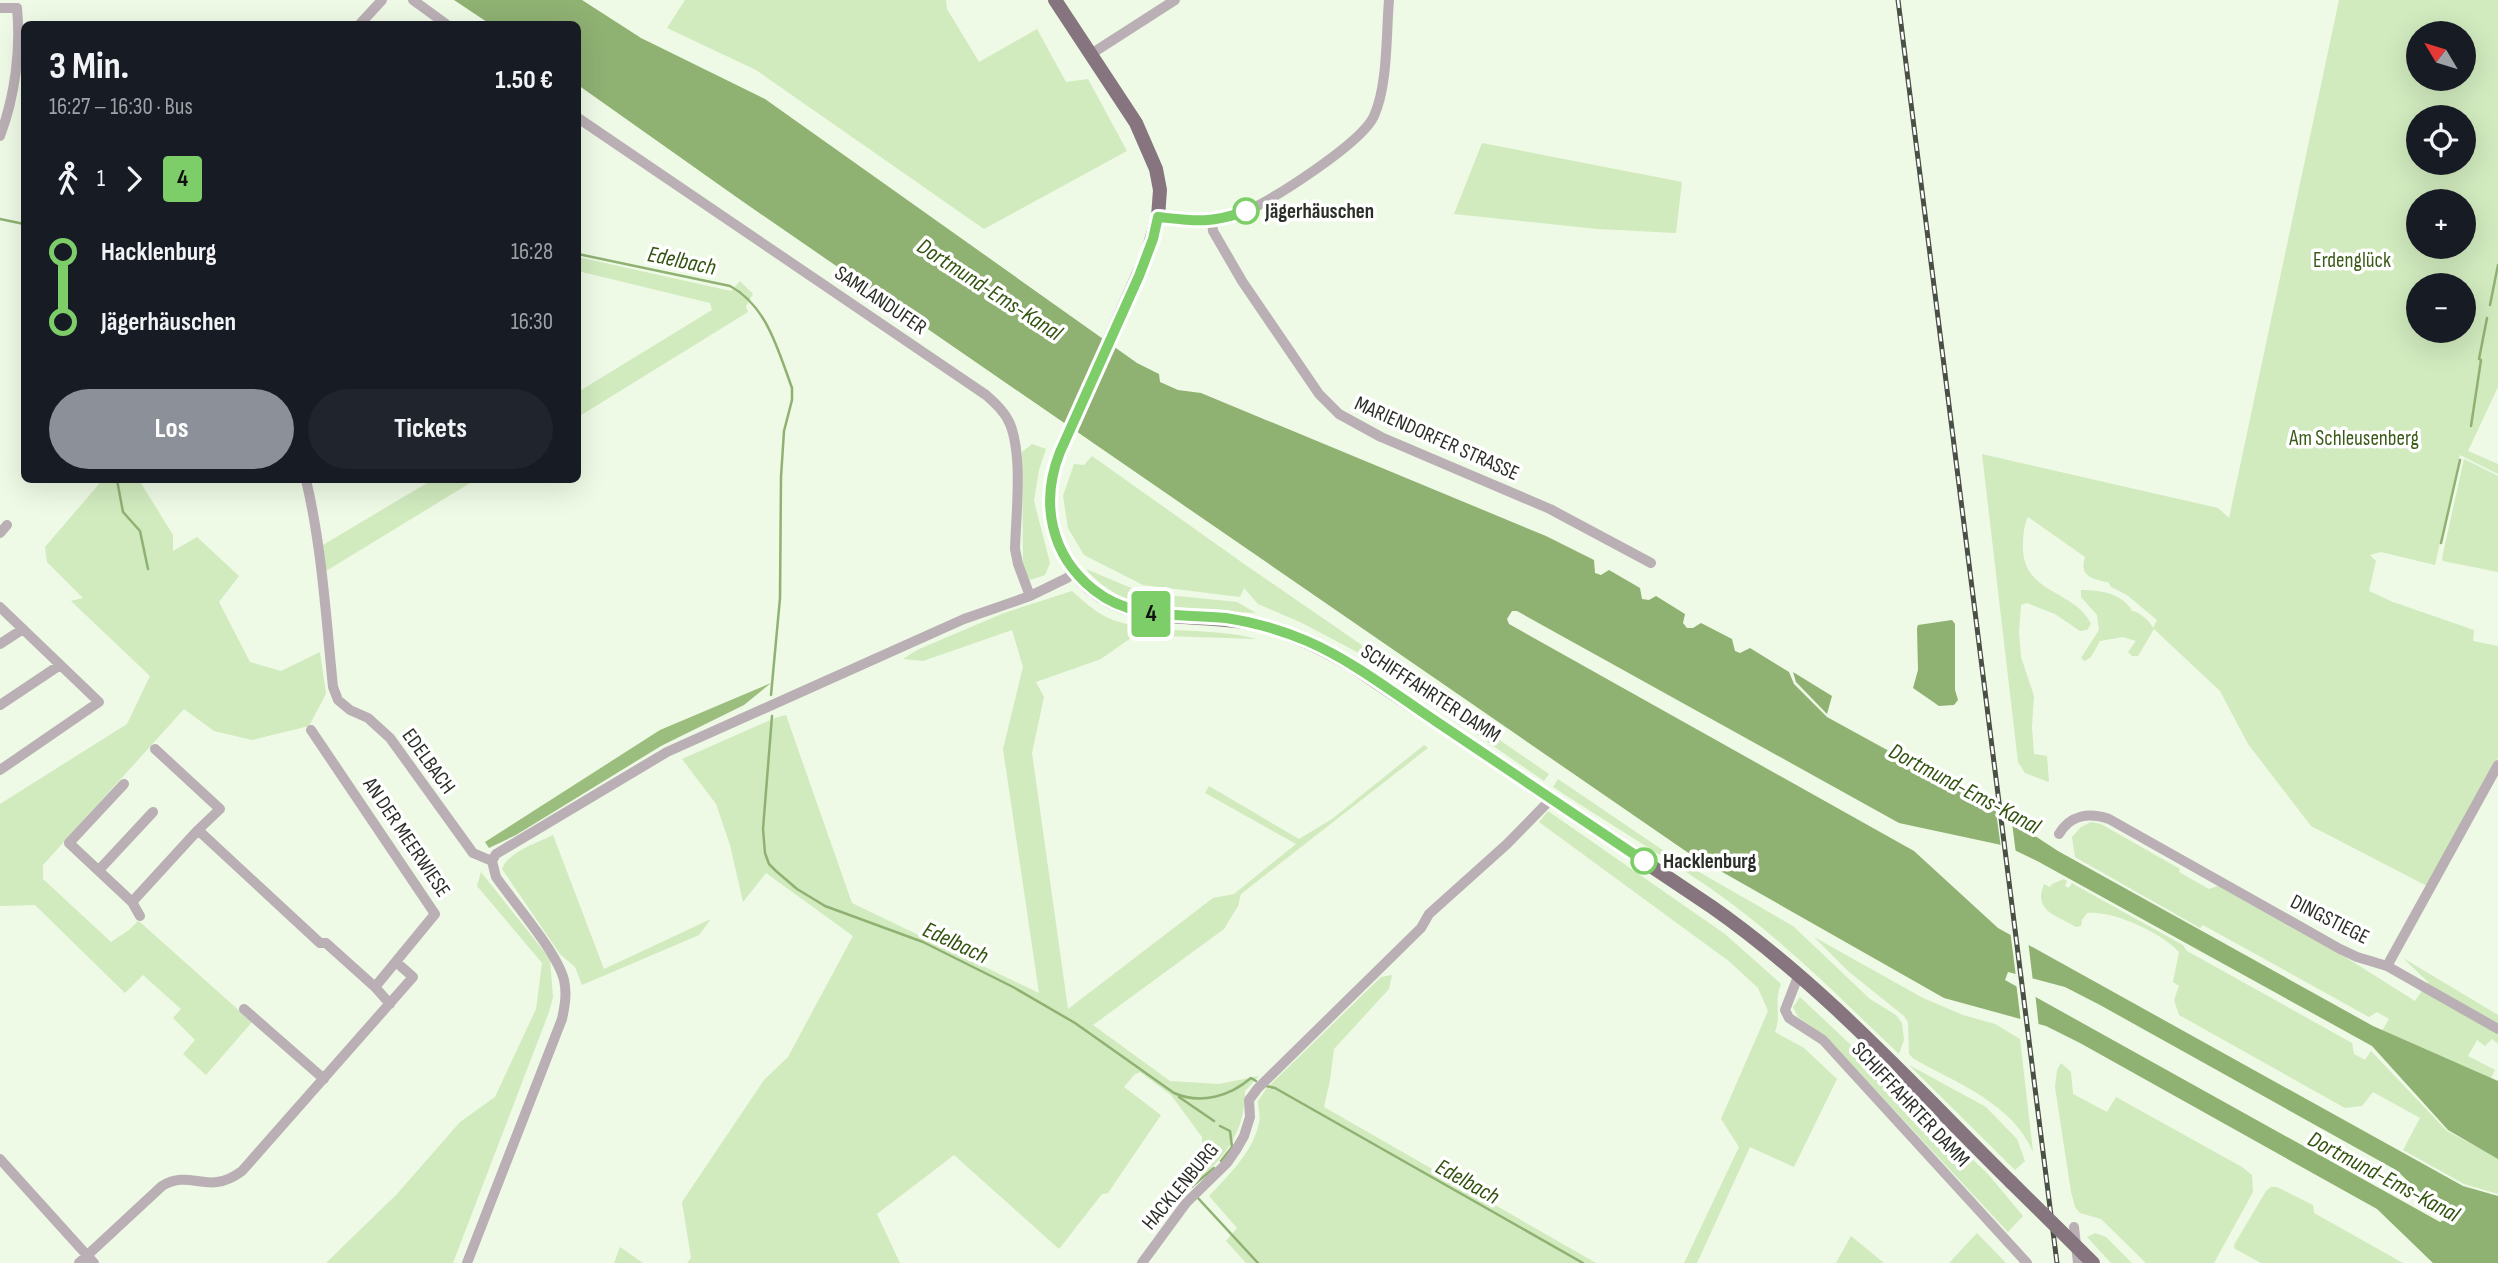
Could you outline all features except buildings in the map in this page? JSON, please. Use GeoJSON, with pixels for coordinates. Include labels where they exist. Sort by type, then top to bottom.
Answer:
{"type":"FeatureCollection","features":[{"type":"Feature","properties":{"kind":"main road","name":"SCHIFFFAHRTER DAMM"},"geometry":{"type":"LineString","coordinates":[[1055,0],[1136,123],[1156,169],[1160,190],[1158,217],[1147,255],[1052,473],[1049,509],[1056,539],[1075,571],[1094,590],[1126,608],[1146,613],[1226,618],[1259,625],[1315,645],[1351,665],[1720,912],[1799,974],[2093,1263]]}},
{"type":"Feature","properties":{"kind":"street"},"geometry":{"type":"LineString","coordinates":[[362,21],[382,0]]}},
{"type":"Feature","properties":{"kind":"street"},"geometry":{"type":"LineString","coordinates":[[413,0],[442,21]]}},
{"type":"Feature","properties":{"kind":"street"},"geometry":{"type":"LineString","coordinates":[[1091,54],[1175,0]]}},
{"type":"Feature","properties":{"kind":"street"},"geometry":{"type":"LineString","coordinates":[[1158,217],[1189,222],[1212,222],[1247,211],[1349,146],[1370,125],[1379,102],[1389,0]]}},
{"type":"Feature","properties":{"kind":"street"},"geometry":{"type":"LineString","coordinates":[[0,8],[17,8],[19,36],[9,113],[0,136]]}},
{"type":"Feature","properties":{"kind":"street","name":"SAMLANDUFER"},"geometry":{"type":"LineString","coordinates":[[581,120],[986,395],[1001,409],[1010,423],[1017,451],[1015,549],[1030,596]]}},
{"type":"Feature","properties":{"kind":"street","name":"MARIENDORFER STRASSE"},"geometry":{"type":"LineString","coordinates":[[1212,222],[1213,231],[1242,281],[1319,394],[1339,414],[1381,437],[1550,509],[1651,563]]}},
{"type":"Feature","properties":{"kind":"street","name":"EDELBACH"},"geometry":{"type":"LineString","coordinates":[[307,483],[322,584],[332,687],[338,700],[350,710],[368,718],[390,738],[473,853],[492,861],[496,877],[557,962],[564,979],[565,1005],[562,1019],[467,1263]]}},
{"type":"Feature","properties":{"kind":"street"},"geometry":{"type":"LineString","coordinates":[[492,861],[503,848],[667,752],[964,619],[1030,596],[1067,578],[1075,571]]}},
{"type":"Feature","properties":{"kind":"street"},"geometry":{"type":"LineString","coordinates":[[0,607],[99,702],[0,770]]}},
{"type":"Feature","properties":{"kind":"street"},"geometry":{"type":"LineString","coordinates":[[0,644],[23,629]]}},
{"type":"Feature","properties":{"kind":"street"},"geometry":{"type":"LineString","coordinates":[[0,705],[60,665]]}},
{"type":"Feature","properties":{"kind":"street","name":"AN DER MEERWIESE"},"geometry":{"type":"LineString","coordinates":[[311,730],[435,914],[374,987]]}},
{"type":"Feature","properties":{"kind":"street"},"geometry":{"type":"LineString","coordinates":[[132,902],[220,809],[155,749]]}},
{"type":"Feature","properties":{"kind":"street","name":"DINGSTIEGE"},"geometry":{"type":"LineString","coordinates":[[2059,834],[2071,820],[2082,816],[2109,819],[2340,949],[2387,966],[2498,765]]}},
{"type":"Feature","properties":{"kind":"street"},"geometry":{"type":"LineString","coordinates":[[124,784],[69,843],[132,902],[140,916]]}},
{"type":"Feature","properties":{"kind":"street","name":"HACKLENBURG"},"geometry":{"type":"LineString","coordinates":[[1142,1263],[1186,1203],[1236,1150],[1250,1117],[1249,1100],[1258,1088],[1421,928],[1429,914],[1507,845],[1552,798]]}},
{"type":"Feature","properties":{"kind":"street"},"geometry":{"type":"LineString","coordinates":[[99,870],[153,812]]}},
{"type":"Feature","properties":{"kind":"street"},"geometry":{"type":"LineString","coordinates":[[198,830],[320,943],[326,943],[390,1004]]}},
{"type":"Feature","properties":{"kind":"street"},"geometry":{"type":"LineString","coordinates":[[0,1159],[87,1260],[162,1185],[180,1179],[220,1183],[242,1171],[413,977],[396,962]]}},
{"type":"Feature","properties":{"kind":"street"},"geometry":{"type":"LineString","coordinates":[[2387,966],[2498,1029]]}},
{"type":"Feature","properties":{"kind":"street","name":"SCHIFFFAHRTER DAMM"},"geometry":{"type":"LineString","coordinates":[[1799,974],[1785,1010],[1789,1018],[1823,1040],[2027,1263]]}},
{"type":"Feature","properties":{"kind":"street"},"geometry":{"type":"LineString","coordinates":[[244,1009],[324,1079]]}},
{"type":"Feature","properties":{"kind":"street"},"geometry":{"type":"LineString","coordinates":[[2074,1227],[2078,1263]]}},
{"type":"Feature","properties":{"kind":"green space"},"geometry":{"type":"Polygon","coordinates":[[[685,0],[946,0],[947,9],[979,62],[1037,29],[1066,82],[1088,79],[1127,151],[984,229],[756,70],[667,28],[685,0]]]}},
{"type":"Feature","properties":{"kind":"green space"},"geometry":{"type":"Polygon","coordinates":[[[2339,0],[2498,0],[2498,387],[2468,451],[2498,464],[2498,474],[2460,455],[2435,565],[2381,552],[2370,555],[2376,561],[2369,591],[2474,630],[2473,641],[2498,646],[2498,758],[2427,886],[2311,826],[2248,744],[2220,691],[2154,629],[2138,656],[2132,656],[2128,652],[2136,641],[2123,637],[2100,641],[2091,657],[2085,661],[2081,658],[2099,630],[2097,615],[2081,597],[2081,590],[2117,596],[2132,611],[2144,617],[2153,628],[2157,620],[2127,595],[2111,587],[2108,582],[2088,576],[2084,568],[2085,557],[2028,517],[2024,529],[2023,550],[2032,575],[2084,613],[2091,624],[2087,630],[2080,631],[2055,614],[2027,603],[2021,605],[2021,657],[2034,696],[2034,754],[2047,756],[2049,782],[2025,773],[2018,762],[1982,454],[2218,508],[2229,518],[2339,0]]]}},
{"type":"Feature","properties":{"kind":"green space"},"geometry":{"type":"Polygon","coordinates":[[[1482,143],[1682,182],[1676,233],[1597,229],[1454,214],[1482,143]]]}},
{"type":"Feature","properties":{"kind":"green space"},"geometry":{"type":"Polygon","coordinates":[[[581,258],[731,291],[740,281],[753,294],[746,306],[748,312],[581,415],[581,390],[712,310],[710,303],[581,272],[581,258]]]}},
{"type":"Feature","properties":{"kind":"green space"},"geometry":{"type":"Polygon","coordinates":[[[1032,444],[1046,449],[1034,501],[1050,563],[1045,575],[1030,580],[1023,569],[1022,452],[1032,444]]]}},
{"type":"Feature","properties":{"kind":"green space"},"geometry":{"type":"Polygon","coordinates":[[[1092,456],[1549,774],[1544,781],[1357,652],[1300,622],[1258,604],[1244,588],[1240,597],[1143,585],[1084,555],[1068,528],[1063,496],[1074,464],[1084,465],[1092,456]]]}},
{"type":"Feature","properties":{"kind":"green space"},"geometry":{"type":"Polygon","coordinates":[[[2464,459],[2498,476],[2498,572],[2443,561],[2442,558],[2464,459]]]}},
{"type":"Feature","properties":{"kind":"green space"},"geometry":{"type":"Polygon","coordinates":[[[141,483],[173,535],[173,551],[197,537],[239,576],[219,602],[250,662],[281,671],[320,652],[326,694],[309,726],[252,740],[214,731],[184,709],[43,865],[43,879],[111,942],[138,921],[252,1022],[206,1075],[183,1054],[195,1040],[173,1018],[181,1009],[143,975],[125,993],[35,905],[0,906],[0,804],[127,724],[150,676],[71,601],[83,598],[47,562],[45,547],[99,484],[141,483]]]}},
{"type":"Feature","properties":{"kind":"green space"},"geometry":{"type":"Polygon","coordinates":[[[427,483],[470,483],[326,571],[323,545],[427,483]]]}},
{"type":"Feature","properties":{"kind":"green space"},"geometry":{"type":"Polygon","coordinates":[[[1086,569],[1136,590],[1237,602],[1256,613],[1187,611],[1142,604],[1102,585],[1086,569]]]}},
{"type":"Feature","properties":{"kind":"green space"},"geometry":{"type":"Polygon","coordinates":[[[1072,591],[1101,614],[1122,623],[1256,639],[1135,635],[1101,659],[1036,682],[1044,697],[1032,753],[1068,1009],[1213,898],[1234,894],[1296,844],[1205,793],[1209,786],[1299,839],[1332,819],[1424,745],[1428,748],[1241,894],[1238,906],[1224,929],[1093,1025],[1170,1081],[1219,1084],[1259,1076],[1245,1091],[1241,1122],[1229,1147],[1189,1191],[1185,1184],[1202,1151],[1202,1137],[1171,1095],[1140,1072],[1124,1087],[1161,1115],[1108,1193],[1102,1194],[1059,1249],[954,1155],[877,1214],[900,1263],[687,1263],[691,1258],[682,1202],[764,1080],[788,1057],[853,936],[766,873],[743,902],[730,845],[716,804],[682,759],[786,715],[852,903],[1039,993],[1003,749],[1023,667],[1012,630],[923,661],[903,659],[917,650],[1004,613],[1072,591]]]}},
{"type":"Feature","properties":{"kind":"green space"},"geometry":{"type":"Polygon","coordinates":[[[1558,779],[1673,857],[1793,926],[1870,999],[1896,1015],[1902,1023],[1904,1040],[1899,1054],[1808,967],[1760,926],[1691,875],[1553,787],[1558,779]]]}},
{"type":"Feature","properties":{"kind":"green space"},"geometry":{"type":"Polygon","coordinates":[[[1548,811],[1725,934],[1781,984],[1775,1032],[1804,1048],[1837,1079],[1794,1167],[1750,1147],[1697,1263],[1684,1263],[1739,1147],[1721,1119],[1768,1011],[1758,988],[1730,962],[1539,822],[1548,811]]]}},
{"type":"Feature","properties":{"kind":"green space"},"geometry":{"type":"Polygon","coordinates":[[[2091,822],[2101,824],[2180,869],[2179,872],[2209,889],[2218,886],[2350,960],[2415,1001],[2428,982],[2403,958],[2498,1015],[2498,1044],[2492,1039],[2485,1046],[2477,1040],[2468,1056],[2495,1070],[2491,1078],[2382,1031],[2389,1019],[2377,1012],[2369,1017],[2203,925],[2200,928],[2075,857],[2072,837],[2081,827],[2091,822]]]}},
{"type":"Feature","properties":{"kind":"green space"},"geometry":{"type":"Polygon","coordinates":[[[553,835],[604,969],[711,919],[699,935],[582,985],[575,967],[560,954],[502,869],[517,853],[553,835]]]}},
{"type":"Feature","properties":{"kind":"green space"},"geometry":{"type":"Polygon","coordinates":[[[481,872],[550,959],[553,997],[453,1263],[326,1263],[397,1194],[460,1122],[495,1097],[536,1009],[542,963],[477,886],[481,872]]]}},
{"type":"Feature","properties":{"kind":"green space"},"geometry":{"type":"Polygon","coordinates":[[[2064,879],[2067,881],[2065,886],[2069,888],[2072,883],[2352,1043],[2354,1054],[2365,1060],[2371,1051],[2447,1131],[2498,1158],[2498,1194],[2464,1184],[2403,1150],[2420,1118],[2373,1092],[2362,1106],[2345,1108],[2179,1015],[2174,1000],[2179,986],[2173,982],[2179,952],[2161,937],[2110,915],[2087,913],[2081,926],[2076,927],[2054,915],[2044,906],[2041,893],[2044,884],[2050,887],[2064,879]]]}},
{"type":"Feature","properties":{"kind":"green space"},"geometry":{"type":"Polygon","coordinates":[[[1814,937],[1923,998],[1963,1015],[1995,1024],[2020,1039],[2033,1152],[2024,1135],[1998,1108],[1965,1086],[1914,1059],[1909,1054],[1908,1022],[1904,1016],[1848,971],[1814,937]]]}},
{"type":"Feature","properties":{"kind":"green space"},"geometry":{"type":"Polygon","coordinates":[[[1392,975],[1389,989],[1334,1049],[1324,1107],[1596,1263],[1246,1263],[1226,1241],[1237,1228],[1209,1196],[1251,1144],[1260,1121],[1258,1101],[1266,1089],[1381,977],[1392,975]]]}},
{"type":"Feature","properties":{"kind":"green space"},"geometry":{"type":"Polygon","coordinates":[[[1800,997],[1988,1174],[2023,1216],[2008,1232],[1826,1037],[1798,1017],[1793,1007],[1800,997]]]}},
{"type":"Feature","properties":{"kind":"green space"},"geometry":{"type":"Polygon","coordinates":[[[2061,1063],[2071,1072],[2073,1094],[2107,1112],[2116,1097],[2252,1175],[2253,1192],[2214,1263],[2146,1263],[2101,1219],[2080,1213],[2075,1207],[2055,1087],[2057,1070],[2061,1063]]]}},
{"type":"Feature","properties":{"kind":"green space"},"geometry":{"type":"Polygon","coordinates":[[[1909,1065],[1986,1107],[2017,1139],[2025,1161],[2015,1170],[1909,1065]]]}},
{"type":"Feature","properties":{"kind":"green space"},"geometry":{"type":"Polygon","coordinates":[[[2271,1187],[2277,1187],[2313,1205],[2314,1213],[2403,1263],[2261,1263],[2235,1249],[2234,1245],[2271,1187]]]}},
{"type":"Feature","properties":{"kind":"green space"},"geometry":{"type":"Polygon","coordinates":[[[1977,1233],[2006,1263],[1949,1263],[1977,1233]]]}},
{"type":"Feature","properties":{"kind":"green space"},"geometry":{"type":"Polygon","coordinates":[[[2095,1233],[2106,1237],[2132,1263],[2111,1263],[2087,1237],[2095,1233]]]}},
{"type":"Feature","properties":{"kind":"green space"},"geometry":{"type":"Polygon","coordinates":[[[1851,1236],[1884,1263],[1836,1263],[1851,1236]]]}},
{"type":"Feature","properties":{"kind":"green space"},"geometry":{"type":"Polygon","coordinates":[[[620,1247],[643,1263],[614,1263],[620,1247]]]}},
{"type":"Feature","properties":{"kind":"shaded area"},"geometry":{"type":"Polygon","coordinates":[[[771,683],[744,705],[661,746],[516,835],[489,848],[485,842],[660,730],[771,683]]]}},
{"type":"Feature","properties":{"kind":"water","name":"Dortmund-Ems-Kanal"},"geometry":{"type":"Polygon","coordinates":[[[454,0],[582,0],[641,38],[765,99],[1137,363],[1159,374],[1160,382],[1178,390],[1201,393],[1546,536],[1594,560],[1595,573],[1601,575],[1609,570],[1640,588],[1642,599],[1649,600],[1656,596],[1685,614],[1683,623],[1687,628],[1701,623],[1732,639],[1735,651],[1740,653],[1750,648],[1789,672],[1794,684],[1827,717],[1991,807],[2058,851],[2373,1026],[2498,1081],[2498,1159],[2448,1130],[2372,1046],[2039,862],[2006,846],[1899,823],[1517,611],[1512,611],[1507,619],[1509,624],[1914,851],[1998,928],[2463,1186],[2498,1196],[2498,1263],[2433,1263],[2377,1209],[2080,1043],[2046,1026],[1944,998],[1687,852],[581,87],[581,21],[486,21],[454,0]],[[2008,972],[2005,980],[2440,1222],[2444,1220],[2445,1215],[2396,1170],[2065,987],[2008,972]]]}},
{"type":"Feature","properties":{"kind":"water"},"geometry":{"type":"Polygon","coordinates":[[[1952,620],[1955,624],[1955,690],[1958,700],[1954,705],[1939,706],[1913,688],[1918,670],[1917,628],[1918,625],[1952,620]]]}},
{"type":"Feature","properties":{"kind":"water"},"geometry":{"type":"Polygon","coordinates":[[[1793,672],[1832,696],[1827,714],[1796,682],[1793,672]]]}},
{"type":"Feature","properties":{"kind":"pier"},"geometry":{"type":"Polygon","coordinates":[[[1995,805],[2011,815],[2016,854],[2001,848],[1995,805]]]}},
{"type":"Feature","properties":{"kind":"pier"},"geometry":{"type":"Polygon","coordinates":[[[2010,930],[2028,940],[2033,982],[2016,977],[2010,930]]]}},
{"type":"Feature","properties":{"kind":"pier"},"geometry":{"type":"Polygon","coordinates":[[[2016,982],[2035,992],[2039,1028],[2021,1023],[2016,982]]]}},
{"type":"Feature","properties":{"kind":"waterway","name":"Edelbach"},"geometry":{"type":"LineString","coordinates":[[0,219],[21,223]]}},
{"type":"Feature","properties":{"kind":"waterway","name":"Edelbach"},"geometry":{"type":"LineString","coordinates":[[581,255],[730,286],[753,305],[770,330],[792,388],[792,400],[784,431],[780,598],[771,695]]}},
{"type":"Feature","properties":{"kind":"waterway"},"geometry":{"type":"LineString","coordinates":[[2490,305],[2498,265]]}},
{"type":"Feature","properties":{"kind":"waterway"},"geometry":{"type":"LineString","coordinates":[[2471,426],[2487,318]]}},
{"type":"Feature","properties":{"kind":"waterway"},"geometry":{"type":"LineString","coordinates":[[2441,543],[2460,460]]}},
{"type":"Feature","properties":{"kind":"waterway"},"geometry":{"type":"LineString","coordinates":[[118,483],[123,512],[140,531],[148,569]]}},
{"type":"Feature","properties":{"kind":"waterway","name":"Edelbach"},"geometry":{"type":"LineString","coordinates":[[772,716],[763,829],[765,853],[769,864],[797,889],[825,906],[923,942],[1013,987],[1075,1023],[1174,1093],[1194,1098],[1215,1097],[1234,1090],[1251,1078],[1256,1081]]}},
{"type":"Feature","properties":{"kind":"waterway","name":"Edelbach"},"geometry":{"type":"LineString","coordinates":[[1266,1086],[1275,1088],[1583,1263]]}},
{"type":"Feature","properties":{"kind":"waterway"},"geometry":{"type":"LineString","coordinates":[[1179,1097],[1214,1121]]}},
{"type":"Feature","properties":{"kind":"waterway"},"geometry":{"type":"LineString","coordinates":[[1220,1126],[1230,1131],[1232,1147],[1221,1161]]}},
{"type":"Feature","properties":{"kind":"waterway"},"geometry":{"type":"LineString","coordinates":[[1168,1212],[1179,1192],[1189,1189],[1214,1168]]}},
{"type":"Feature","properties":{"kind":"waterway"},"geometry":{"type":"LineString","coordinates":[[1197,1197],[1258,1263]]}},
{"type":"Feature","properties":{"kind":"railway"},"geometry":{"type":"LineString","coordinates":[[1898,0],[2057,1263]]}},
{"type":"Feature","properties":{"kind":"bus line","name":"4"},"geometry":{"type":"LineString","coordinates":[[1246,211],[1212,222],[1189,222],[1158,217],[1147,255],[1052,473],[1049,509],[1052,528],[1061,551],[1075,571],[1094,590],[1126,608],[1146,613],[1226,618],[1286,633],[1325,649],[1374,679],[1644,861]]}},
{"type":"Feature","properties":{"kind":"place","name":"Jägerhäuschen"},"geometry":{"type":"Point","coordinates":[1246,211]}},
{"type":"Feature","properties":{"kind":"place","name":"Hacklenburg"},"geometry":{"type":"Point","coordinates":[1644,861]}},
{"type":"Feature","properties":{"kind":"park label","name":"Erdenglück"},"geometry":{"type":"Point","coordinates":[2352,260]}},
{"type":"Feature","properties":{"kind":"park label","name":"Am Schleusenberg"},"geometry":{"type":"Point","coordinates":[2354,438]}}]}
